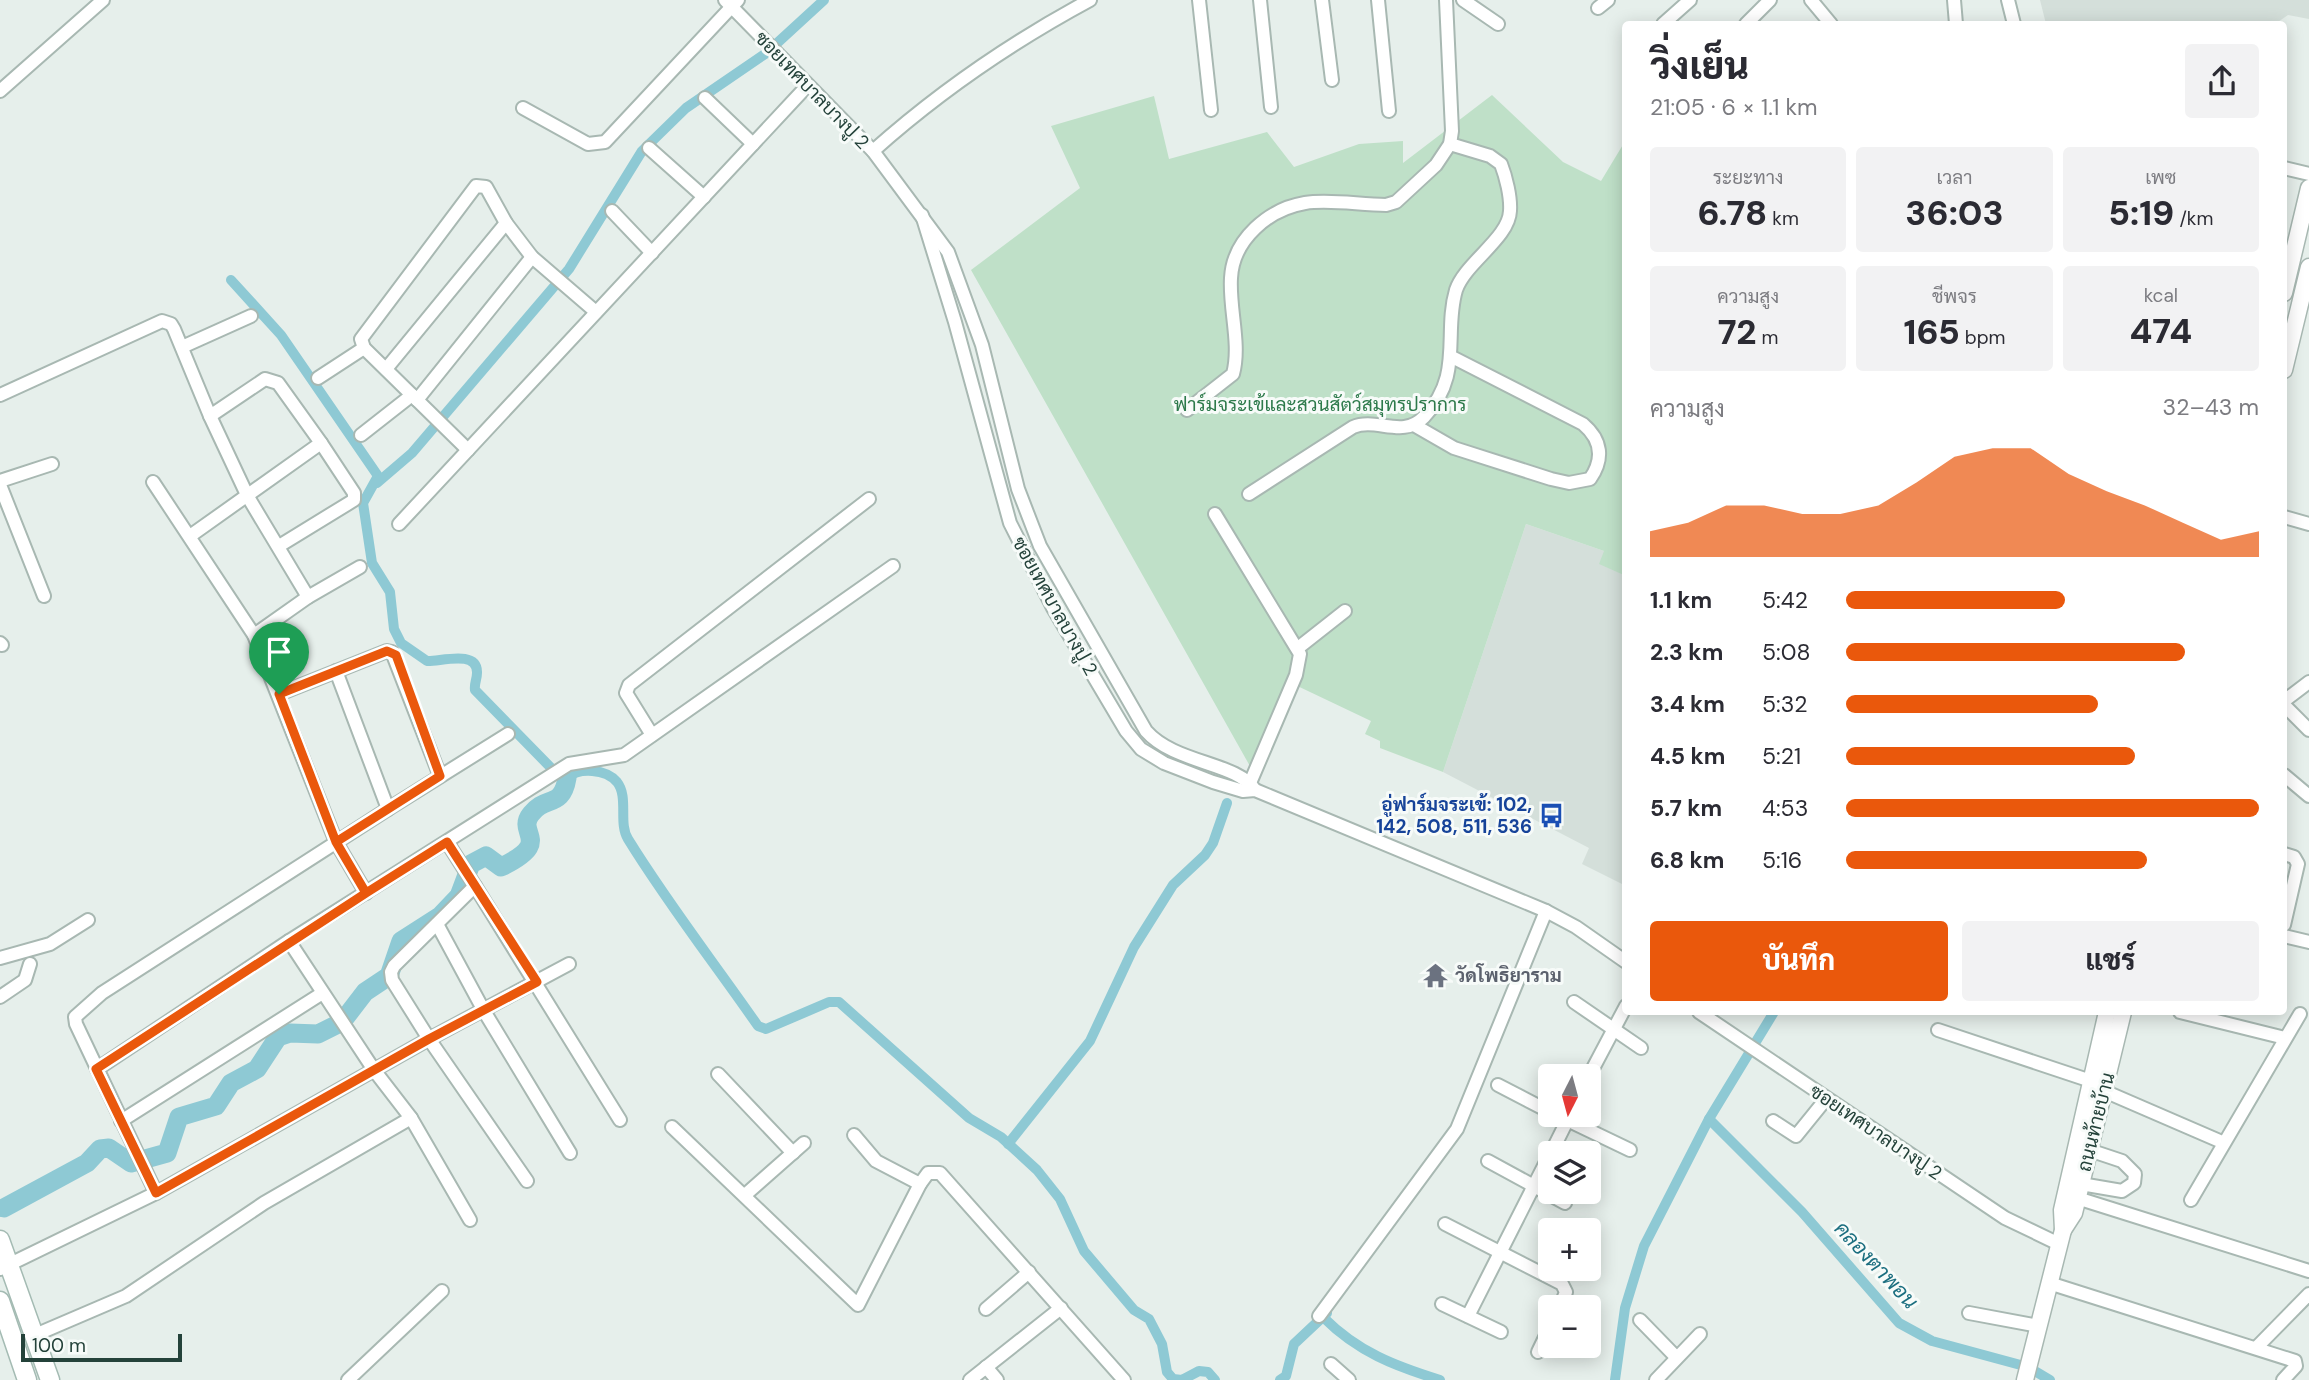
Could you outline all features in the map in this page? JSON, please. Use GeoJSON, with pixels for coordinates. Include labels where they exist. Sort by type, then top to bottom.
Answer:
{"type":"FeatureCollection","features":[{"type":"Feature","properties":{"kind":"main road"},"geometry":{"type":"LineString","coordinates":[[0,1240],[4,1267],[35,1335],[50,1380]]}},
{"type":"Feature","properties":{"kind":"main road"},"geometry":{"type":"LineString","coordinates":[[0,1301],[27,1380]]}},
{"type":"Feature","properties":{"kind":"street"},"geometry":{"type":"LineString","coordinates":[[0,91],[103,0]]}},
{"type":"Feature","properties":{"kind":"street"},"geometry":{"type":"LineString","coordinates":[[873,151],[900,127],[1007,47],[1090,0]]}},
{"type":"Feature","properties":{"kind":"street"},"geometry":{"type":"LineString","coordinates":[[1199,0],[1211,110]]}},
{"type":"Feature","properties":{"kind":"street"},"geometry":{"type":"LineString","coordinates":[[1260,0],[1271,107]]}},
{"type":"Feature","properties":{"kind":"street"},"geometry":{"type":"LineString","coordinates":[[1322,0],[1332,80]]}},
{"type":"Feature","properties":{"kind":"street"},"geometry":{"type":"LineString","coordinates":[[1378,0],[1389,111]]}},
{"type":"Feature","properties":{"kind":"street"},"geometry":{"type":"LineString","coordinates":[[1187,411],[1229,380],[1233,374],[1231,277],[1234,260],[1251,231],[1285,208],[1307,203],[1386,205],[1396,202],[1436,165],[1450,144],[1452,131],[1446,0]]}},
{"type":"Feature","properties":{"kind":"street"},"geometry":{"type":"LineString","coordinates":[[1463,0],[1498,24]]}},
{"type":"Feature","properties":{"kind":"street"},"geometry":{"type":"LineString","coordinates":[[1666,21],[1690,0]]}},
{"type":"Feature","properties":{"kind":"street"},"geometry":{"type":"LineString","coordinates":[[1811,0],[1828,21]]}},
{"type":"Feature","properties":{"kind":"street"},"geometry":{"type":"LineString","coordinates":[[1954,0],[1956,21]]}},
{"type":"Feature","properties":{"kind":"street"},"geometry":{"type":"LineString","coordinates":[[2008,0],[2013,21]]}},
{"type":"Feature","properties":{"kind":"street"},"geometry":{"type":"LineString","coordinates":[[523,108],[588,144],[605,142],[731,2]]}},
{"type":"Feature","properties":{"kind":"street","name":"ซอยเทศบาลบางปู 2"},"geometry":{"type":"LineString","coordinates":[[731,2],[873,151],[948,251],[968,302],[1027,517],[1040,546],[1146,731],[1163,747],[1546,911],[1576,927],[1622,959]]}},
{"type":"Feature","properties":{"kind":"street"},"geometry":{"type":"LineString","coordinates":[[1749,21],[1766,2]]}},
{"type":"Feature","properties":{"kind":"street"},"geometry":{"type":"LineString","coordinates":[[399,524],[808,85]]}},
{"type":"Feature","properties":{"kind":"street"},"geometry":{"type":"LineString","coordinates":[[705,97],[753,144]]}},
{"type":"Feature","properties":{"kind":"street"},"geometry":{"type":"LineString","coordinates":[[1249,494],[1358,425],[1400,428],[1414,425],[1434,405],[1452,357],[1457,289],[1503,228],[1510,211],[1501,164],[1489,156],[1450,144]]}},
{"type":"Feature","properties":{"kind":"street"},"geometry":{"type":"LineString","coordinates":[[649,148],[704,197]]}},
{"type":"Feature","properties":{"kind":"street"},"geometry":{"type":"LineString","coordinates":[[2287,169],[2309,174]]}},
{"type":"Feature","properties":{"kind":"street"},"geometry":{"type":"LineString","coordinates":[[468,450],[361,342],[362,335],[476,186],[486,187],[506,223],[532,257],[596,312]]}},
{"type":"Feature","properties":{"kind":"street"},"geometry":{"type":"LineString","coordinates":[[2287,268],[2290,243],[2309,188]]}},
{"type":"Feature","properties":{"kind":"street"},"geometry":{"type":"LineString","coordinates":[[611,211],[652,253]]}},
{"type":"Feature","properties":{"kind":"street","name":"ซอยเทศบาลบางปู 2"},"geometry":{"type":"LineString","coordinates":[[922,215],[956,322],[1010,523],[1053,608],[1126,731],[1141,749],[1164,763],[1213,782],[1242,791],[1252,786]]}},
{"type":"Feature","properties":{"kind":"street"},"geometry":{"type":"LineString","coordinates":[[386,369],[506,223]]}},
{"type":"Feature","properties":{"kind":"street"},"geometry":{"type":"LineString","coordinates":[[361,435],[415,397],[532,257]]}},
{"type":"Feature","properties":{"kind":"street"},"geometry":{"type":"LineString","coordinates":[[2287,358],[2309,267]]}},
{"type":"Feature","properties":{"kind":"street"},"geometry":{"type":"LineString","coordinates":[[182,347],[251,316]]}},
{"type":"Feature","properties":{"kind":"street"},"geometry":{"type":"LineString","coordinates":[[0,395],[162,321],[171,324],[248,497],[308,597]]}},
{"type":"Feature","properties":{"kind":"street"},"geometry":{"type":"LineString","coordinates":[[318,378],[364,348]]}},
{"type":"Feature","properties":{"kind":"street"},"geometry":{"type":"LineString","coordinates":[[1414,425],[1454,448],[1569,483],[1590,479],[1599,467],[1595,433],[1583,424],[1452,357]]}},
{"type":"Feature","properties":{"kind":"street"},"geometry":{"type":"LineString","coordinates":[[210,416],[265,379],[272,379],[321,443],[354,494],[354,500],[279,546]]}},
{"type":"Feature","properties":{"kind":"street"},"geometry":{"type":"LineString","coordinates":[[190,536],[321,443]]}},
{"type":"Feature","properties":{"kind":"street"},"geometry":{"type":"LineString","coordinates":[[44,596],[0,483],[52,464]]}},
{"type":"Feature","properties":{"kind":"street"},"geometry":{"type":"LineString","coordinates":[[153,482],[254,635],[336,842],[366,893]]}},
{"type":"Feature","properties":{"kind":"street"},"geometry":{"type":"LineString","coordinates":[[652,735],[626,693],[629,685],[869,499]]}},
{"type":"Feature","properties":{"kind":"street"},"geometry":{"type":"LineString","coordinates":[[1215,514],[1298,648],[1296,676],[1252,786]]}},
{"type":"Feature","properties":{"kind":"street"},"geometry":{"type":"LineString","coordinates":[[2287,518],[2309,524]]}},
{"type":"Feature","properties":{"kind":"street"},"geometry":{"type":"LineString","coordinates":[[96,1069],[289,941],[569,764],[619,758],[892,566]]}},
{"type":"Feature","properties":{"kind":"street"},"geometry":{"type":"LineString","coordinates":[[254,635],[308,597],[360,567]]}},
{"type":"Feature","properties":{"kind":"street"},"geometry":{"type":"LineString","coordinates":[[1298,648],[1345,611]]}},
{"type":"Feature","properties":{"kind":"street"},"geometry":{"type":"LineString","coordinates":[[279,694],[387,651],[396,655],[440,776]]}},
{"type":"Feature","properties":{"kind":"street"},"geometry":{"type":"LineString","coordinates":[[336,671],[388,809]]}},
{"type":"Feature","properties":{"kind":"street"},"geometry":{"type":"LineString","coordinates":[[2287,700],[2309,682]]}},
{"type":"Feature","properties":{"kind":"street"},"geometry":{"type":"LineString","coordinates":[[2287,706],[2309,730]]}},
{"type":"Feature","properties":{"kind":"street"},"geometry":{"type":"LineString","coordinates":[[156,1193],[76,1024],[75,1017],[79,1010],[336,842],[508,734]]}},
{"type":"Feature","properties":{"kind":"street"},"geometry":{"type":"LineString","coordinates":[[2287,778],[2309,796]]}},
{"type":"Feature","properties":{"kind":"street"},"geometry":{"type":"LineString","coordinates":[[447,842],[537,982],[620,1120]]}},
{"type":"Feature","properties":{"kind":"street"},"geometry":{"type":"LineString","coordinates":[[2287,855],[2294,857],[2298,864],[2287,912]]}},
{"type":"Feature","properties":{"kind":"street"},"geometry":{"type":"LineString","coordinates":[[475,886],[391,972],[429,1039],[527,1181]]}},
{"type":"Feature","properties":{"kind":"street"},"geometry":{"type":"LineString","coordinates":[[1319,1316],[1457,1129],[1546,911]]}},
{"type":"Feature","properties":{"kind":"street"},"geometry":{"type":"LineString","coordinates":[[0,958],[50,944],[88,920]]}},
{"type":"Feature","properties":{"kind":"street"},"geometry":{"type":"LineString","coordinates":[[437,924],[484,1011],[570,1153]]}},
{"type":"Feature","properties":{"kind":"street"},"geometry":{"type":"LineString","coordinates":[[2287,937],[2309,942]]}},
{"type":"Feature","properties":{"kind":"street"},"geometry":{"type":"LineString","coordinates":[[289,941],[321,994],[411,1118],[470,1220]]}},
{"type":"Feature","properties":{"kind":"street"},"geometry":{"type":"LineString","coordinates":[[0,997],[25,980],[30,964]]}},
{"type":"Feature","properties":{"kind":"street"},"geometry":{"type":"LineString","coordinates":[[4,1267],[156,1193],[429,1039],[569,964]]}},
{"type":"Feature","properties":{"kind":"street"},"geometry":{"type":"LineString","coordinates":[[121,1121],[321,994]]}},
{"type":"Feature","properties":{"kind":"street"},"geometry":{"type":"LineString","coordinates":[[1574,1002],[1641,1048]]}},
{"type":"Feature","properties":{"kind":"street"},"geometry":{"type":"LineString","coordinates":[[1595,1064],[1622,1012]]}},
{"type":"Feature","properties":{"kind":"street"},"geometry":{"type":"LineString","coordinates":[[2191,1200],[2222,1142],[2300,1014]]}},
{"type":"Feature","properties":{"kind":"street","name":"ซอยเทศบาลบางปู 2"},"geometry":{"type":"LineString","coordinates":[[1703,1015],[2005,1218],[2061,1237]]}},
{"type":"Feature","properties":{"kind":"street","name":"ถนนท้ายบ้าน"},"geometry":{"type":"LineString","coordinates":[[2061,1237],[2074,1213],[2089,1150],[2107,1015]]}},
{"type":"Feature","properties":{"kind":"street","name":"ถนนท้ายบ้าน"},"geometry":{"type":"LineString","coordinates":[[2027,1373],[2061,1237],[2062,1210],[2097,1086],[2122,1015]]}},
{"type":"Feature","properties":{"kind":"street"},"geometry":{"type":"LineString","coordinates":[[2192,1015],[2285,1038]]}},
{"type":"Feature","properties":{"kind":"street"},"geometry":{"type":"LineString","coordinates":[[1938,1030],[2097,1086],[2222,1142]]}},
{"type":"Feature","properties":{"kind":"street"},"geometry":{"type":"LineString","coordinates":[[718,1074],[793,1153]]}},
{"type":"Feature","properties":{"kind":"street"},"geometry":{"type":"LineString","coordinates":[[1497,1084],[1538,1106]]}},
{"type":"Feature","properties":{"kind":"street"},"geometry":{"type":"LineString","coordinates":[[1773,1121],[1796,1136],[1826,1099]]}},
{"type":"Feature","properties":{"kind":"street"},"geometry":{"type":"LineString","coordinates":[[35,1335],[126,1296],[264,1203],[411,1118]]}},
{"type":"Feature","properties":{"kind":"street"},"geometry":{"type":"LineString","coordinates":[[672,1127],[858,1305],[920,1184],[928,1173],[945,1177],[1124,1380]]}},
{"type":"Feature","properties":{"kind":"street"},"geometry":{"type":"LineString","coordinates":[[1585,1127],[1630,1150]]}},
{"type":"Feature","properties":{"kind":"street"},"geometry":{"type":"LineString","coordinates":[[855,1135],[876,1161],[920,1184]]}},
{"type":"Feature","properties":{"kind":"street"},"geometry":{"type":"LineString","coordinates":[[745,1195],[804,1143]]}},
{"type":"Feature","properties":{"kind":"street"},"geometry":{"type":"LineString","coordinates":[[2079,1191],[2122,1191],[2134,1183],[2131,1167],[2122,1161],[2089,1150]]}},
{"type":"Feature","properties":{"kind":"street"},"geometry":{"type":"LineString","coordinates":[[1488,1161],[1538,1188]]}},
{"type":"Feature","properties":{"kind":"street"},"geometry":{"type":"LineString","coordinates":[[1468,1316],[1538,1180]]}},
{"type":"Feature","properties":{"kind":"street"},"geometry":{"type":"LineString","coordinates":[[2079,1191],[2309,1271]]}},
{"type":"Feature","properties":{"kind":"street"},"geometry":{"type":"LineString","coordinates":[[1445,1224],[1562,1284],[1565,1295]]}},
{"type":"Feature","properties":{"kind":"street"},"geometry":{"type":"LineString","coordinates":[[986,1309],[1029,1272]]}},
{"type":"Feature","properties":{"kind":"street"},"geometry":{"type":"LineString","coordinates":[[2049,1283],[2296,1362],[2283,1380]]}},
{"type":"Feature","properties":{"kind":"street"},"geometry":{"type":"LineString","coordinates":[[348,1380],[442,1291]]}},
{"type":"Feature","properties":{"kind":"street"},"geometry":{"type":"LineString","coordinates":[[2256,1348],[2309,1294]]}},
{"type":"Feature","properties":{"kind":"street"},"geometry":{"type":"LineString","coordinates":[[1442,1304],[1501,1332]]}},
{"type":"Feature","properties":{"kind":"street"},"geometry":{"type":"LineString","coordinates":[[970,1380],[1061,1308]]}},
{"type":"Feature","properties":{"kind":"street"},"geometry":{"type":"LineString","coordinates":[[1969,1314],[2039,1326]]}},
{"type":"Feature","properties":{"kind":"street"},"geometry":{"type":"LineString","coordinates":[[1640,1320],[1676,1357]]}},
{"type":"Feature","properties":{"kind":"street"},"geometry":{"type":"LineString","coordinates":[[1656,1380],[1700,1334]]}},
{"type":"Feature","properties":{"kind":"street"},"geometry":{"type":"LineString","coordinates":[[1331,1364],[1349,1380]]}},
{"type":"Feature","properties":{"kind":"street"},"geometry":{"type":"LineString","coordinates":[[986,1367],[997,1380]]}},
{"type":"Feature","properties":{"kind":"shaded area"},"geometry":{"type":"Polygon","coordinates":[[[2040,0],[2309,0],[2309,19],[2288,15],[2279,21],[2045,21],[2040,0]]]}},
{"type":"Feature","properties":{"kind":"shaded area"},"geometry":{"type":"Polygon","coordinates":[[[1526,524],[1604,551],[1622,569],[1622,884],[1582,864],[1589,848],[1443,772],[1526,524]]]}},
{"type":"Feature","properties":{"kind":"green space","name":"ฟาร์มจระเข้และสวนสัตว์สมุทรปราการ"},"geometry":{"type":"Polygon","coordinates":[[[1492,95],[1563,162],[1601,181],[1622,146],[1622,574],[1599,564],[1604,551],[1526,524],[1443,772],[1380,748],[1380,741],[1365,734],[1371,721],[1289,682],[1251,768],[971,270],[1080,188],[1051,126],[1154,96],[1169,159],[1267,132],[1294,167],[1359,144],[1403,141],[1403,163],[1492,95]]]}},
{"type":"Feature","properties":{"kind":"waterway"},"geometry":{"type":"LineString","coordinates":[[775,45],[824,0]]}},
{"type":"Feature","properties":{"kind":"waterway"},"geometry":{"type":"LineString","coordinates":[[377,483],[412,453],[569,269],[642,151],[686,108],[765,54]]}},
{"type":"Feature","properties":{"kind":"waterway"},"geometry":{"type":"LineString","coordinates":[[231,280],[281,335],[378,476],[363,503],[372,563],[390,592],[394,629],[401,643],[427,661],[457,658],[471,661],[476,666],[477,673],[475,690],[558,775],[567,778],[578,772],[592,771],[606,774],[617,782],[621,788],[625,833],[628,839],[758,1026],[766,1029],[829,1002],[839,1002],[969,1118],[1001,1137],[1037,1170],[1060,1199],[1084,1251],[1134,1310],[1149,1319],[1162,1344],[1167,1372],[1173,1379],[1182,1380],[1199,1371],[1208,1372],[1215,1380]]}},
{"type":"Feature","properties":{"kind":"waterway"},"geometry":{"type":"LineString","coordinates":[[4,1208],[87,1163],[100,1149],[109,1148],[131,1163],[167,1153],[179,1117],[216,1106],[231,1083],[257,1069],[278,1037],[290,1033],[318,1034],[342,1022],[365,992],[389,976],[401,941],[440,916],[459,896],[471,864],[486,856],[501,867],[526,851],[530,844],[527,821],[536,808],[561,794],[567,778]]}},
{"type":"Feature","properties":{"kind":"waterway"},"geometry":{"type":"LineString","coordinates":[[1008,1144],[1090,1041],[1134,947],[1173,885],[1205,855],[1213,843],[1227,803]]}},
{"type":"Feature","properties":{"kind":"waterway"},"geometry":{"type":"LineString","coordinates":[[1615,1380],[1625,1308],[1644,1246],[1709,1119],[1772,1015]]}},
{"type":"Feature","properties":{"kind":"waterway","name":"คลองตาพอน"},"geometry":{"type":"LineString","coordinates":[[1709,1119],[1802,1212],[1899,1323],[1932,1341],[2028,1367],[2050,1380]]}},
{"type":"Feature","properties":{"kind":"waterway"},"geometry":{"type":"LineString","coordinates":[[1280,1380],[1286,1376],[1294,1344],[1327,1313]]}},
{"type":"Feature","properties":{"kind":"waterway"},"geometry":{"type":"LineString","coordinates":[[1324,1318],[1350,1340],[1378,1357],[1440,1380]]}},
{"type":"Feature","properties":{"kind":"place","name":"อู่ฟาร์มจระเข้: 102, 142, 508, 511, 536"},"geometry":{"type":"Point","coordinates":[1552,815]}},
{"type":"Feature","properties":{"kind":"place","name":"วัดโพธิยาราม"},"geometry":{"type":"Point","coordinates":[1435,975]}},
{"type":"Feature","properties":{"kind":"route"},"geometry":{"type":"LineString","coordinates":[[279,694],[336,842],[366,893],[96,1069],[156,1193],[429,1039],[537,982],[447,842],[366,893],[336,842],[440,776],[396,655],[387,651],[279,694]]}}]}
